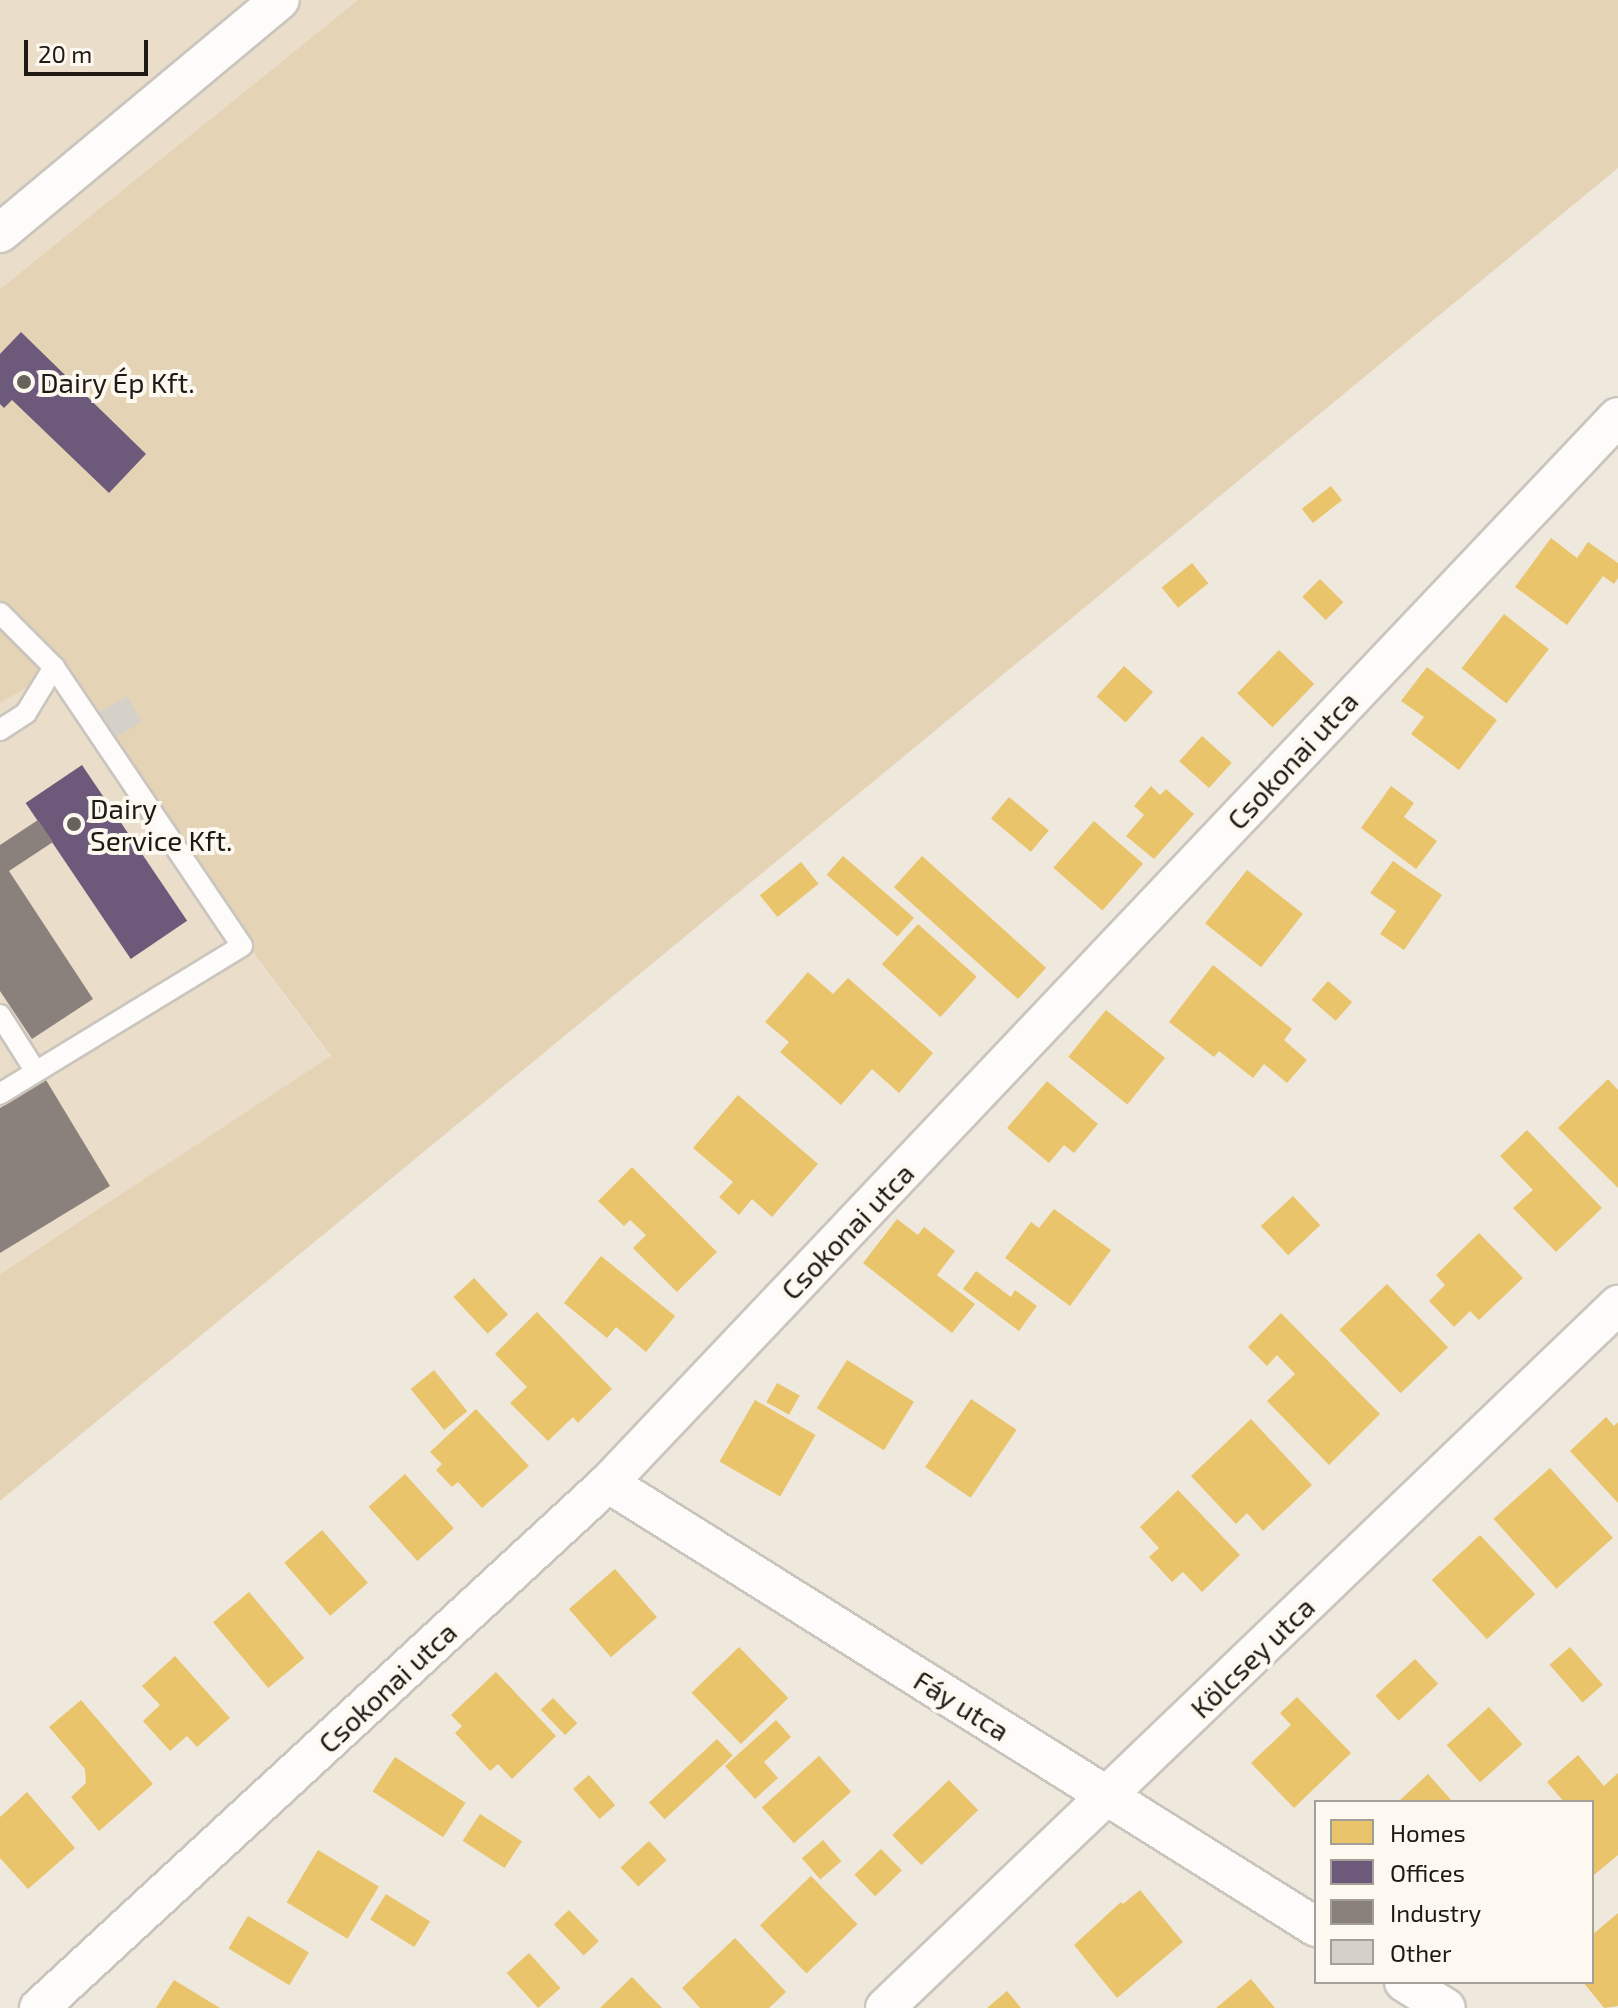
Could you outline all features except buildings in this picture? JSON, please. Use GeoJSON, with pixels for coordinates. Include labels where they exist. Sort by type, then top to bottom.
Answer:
{"type":"FeatureCollection","features":[{"type":"Feature","properties":{"kind":"street"},"geometry":{"type":"LineString","coordinates":[[0,233],[280,0]]}},
{"type":"Feature","properties":{"kind":"street","name":"Csokonai utca"},"geometry":{"type":"LineString","coordinates":[[39,2008],[608,1483],[1618,417]]}},
{"type":"Feature","properties":{"kind":"street","name":"Kölcsey utca"},"geometry":{"type":"LineString","coordinates":[[885,2008],[1618,1305]]}},
{"type":"Feature","properties":{"kind":"street","name":"Fáy utca"},"geometry":{"type":"LineString","coordinates":[[608,1483],[1314,1926]]}},
{"type":"Feature","properties":{"kind":"street"},"geometry":{"type":"LineString","coordinates":[[1407,1984],[1446,2008]]}},
{"type":"Feature","properties":{"kind":"lane"},"geometry":{"type":"LineString","coordinates":[[0,613],[54,667],[242,946],[0,1094]]}},
{"type":"Feature","properties":{"kind":"lane"},"geometry":{"type":"LineString","coordinates":[[0,730],[26,713],[54,667]]}},
{"type":"Feature","properties":{"kind":"lane"},"geometry":{"type":"LineString","coordinates":[[0,1015],[36,1072]]}},
{"type":"Feature","properties":{"kind":"shaded area"},"geometry":{"type":"Polygon","coordinates":[[[0,0],[358,0],[0,289],[0,0]]]}},
{"type":"Feature","properties":{"kind":"shaded area"},"geometry":{"type":"Polygon","coordinates":[[[358,0],[1618,0],[1618,168],[0,1501],[0,1274],[331,1056],[46,677],[0,703],[0,289],[358,0]]]}},
{"type":"Feature","properties":{"kind":"shaded area"},"geometry":{"type":"Polygon","coordinates":[[[46,677],[331,1057],[0,1274],[0,703],[46,677]]]}},
{"type":"Feature","properties":{"kind":"place","name":"Dairy Ép Kft."},"geometry":{"type":"Point","coordinates":[24,382]}},
{"type":"Feature","properties":{"kind":"place","name":"Dairy Service Kft."},"geometry":{"type":"Point","coordinates":[74,824]}}]}
